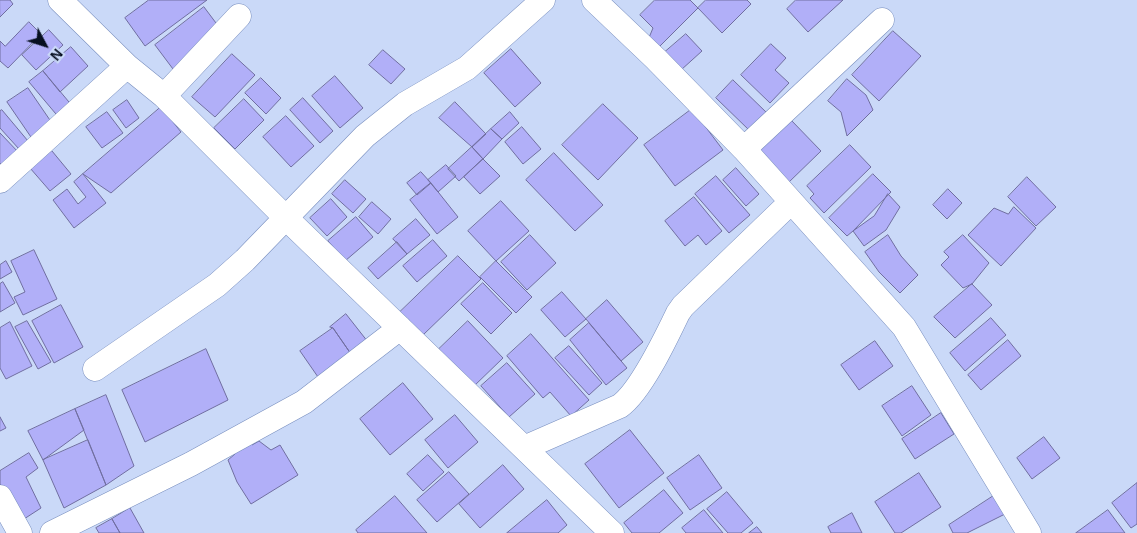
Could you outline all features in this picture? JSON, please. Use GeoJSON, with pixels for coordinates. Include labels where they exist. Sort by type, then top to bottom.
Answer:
{"type":"FeatureCollection","features":[{"type":"Feature","properties":{"kind":"street"},"geometry":{"type":"LineString","coordinates":[[60,0],[127,66],[164,96],[612,533]]}},
{"type":"Feature","properties":{"kind":"street"},"geometry":{"type":"LineString","coordinates":[[95,369],[217,285],[245,260],[365,136],[405,104],[467,68],[543,0]]}},
{"type":"Feature","properties":{"kind":"street"},"geometry":{"type":"LineString","coordinates":[[594,0],[656,58],[744,149],[904,327],[1029,533]]}},
{"type":"Feature","properties":{"kind":"street"},"geometry":{"type":"LineString","coordinates":[[164,96],[239,16]]}},
{"type":"Feature","properties":{"kind":"street"},"geometry":{"type":"LineString","coordinates":[[744,149],[882,20]]}},
{"type":"Feature","properties":{"kind":"street"},"geometry":{"type":"LineString","coordinates":[[0,181],[127,66]]}},
{"type":"Feature","properties":{"kind":"street"},"geometry":{"type":"LineString","coordinates":[[524,448],[627,402],[683,306],[791,202]]}},
{"type":"Feature","properties":{"kind":"street"},"geometry":{"type":"LineString","coordinates":[[52,533],[191,464],[304,402],[400,328]]}},
{"type":"Feature","properties":{"kind":"street"},"geometry":{"type":"LineString","coordinates":[[0,497],[20,533]]}},
{"type":"Feature","properties":{"kind":"building"},"geometry":{"type":"Polygon","coordinates":[[[0,0],[10,0],[13,4],[0,17],[0,0]]]}},
{"type":"Feature","properties":{"kind":"building"},"geometry":{"type":"Polygon","coordinates":[[[149,0],[207,0],[145,46],[125,18],[149,0]]]}},
{"type":"Feature","properties":{"kind":"building"},"geometry":{"type":"Polygon","coordinates":[[[655,0],[690,0],[698,8],[657,49],[648,40],[653,28],[640,15],[655,0]]]}},
{"type":"Feature","properties":{"kind":"building"},"geometry":{"type":"Polygon","coordinates":[[[706,0],[747,0],[751,4],[722,33],[698,8],[706,0]]]}},
{"type":"Feature","properties":{"kind":"building"},"geometry":{"type":"Polygon","coordinates":[[[796,0],[843,0],[808,32],[787,9],[796,0]]]}},
{"type":"Feature","properties":{"kind":"building"},"geometry":{"type":"Polygon","coordinates":[[[204,7],[222,31],[173,69],[155,45],[204,7]]]}},
{"type":"Feature","properties":{"kind":"building"},"geometry":{"type":"Polygon","coordinates":[[[29,22],[41,34],[8,68],[0,61],[0,41],[5,46],[29,22]]]}},
{"type":"Feature","properties":{"kind":"building"},"geometry":{"type":"Polygon","coordinates":[[[49,30],[63,45],[36,70],[22,55],[49,30]]]}},
{"type":"Feature","properties":{"kind":"building"},"geometry":{"type":"Polygon","coordinates":[[[893,31],[921,56],[879,101],[852,75],[893,31]]]}},
{"type":"Feature","properties":{"kind":"building"},"geometry":{"type":"Polygon","coordinates":[[[686,34],[702,51],[681,70],[665,52],[686,34]]]}},
{"type":"Feature","properties":{"kind":"building"},"geometry":{"type":"Polygon","coordinates":[[[771,44],[786,58],[775,70],[789,83],[770,103],[741,75],[771,44]]]}},
{"type":"Feature","properties":{"kind":"building"},"geometry":{"type":"Polygon","coordinates":[[[71,47],[88,66],[60,92],[43,71],[71,47]]]}},
{"type":"Feature","properties":{"kind":"building"},"geometry":{"type":"Polygon","coordinates":[[[511,49],[541,83],[515,107],[484,73],[511,49]]]}},
{"type":"Feature","properties":{"kind":"building"},"geometry":{"type":"Polygon","coordinates":[[[383,50],[405,69],[391,84],[369,65],[383,50]]]}},
{"type":"Feature","properties":{"kind":"building"},"geometry":{"type":"Polygon","coordinates":[[[232,54],[255,75],[215,117],[192,97],[232,54]]]}},
{"type":"Feature","properties":{"kind":"building"},"geometry":{"type":"Polygon","coordinates":[[[43,71],[74,108],[61,120],[29,82],[43,71]]]}},
{"type":"Feature","properties":{"kind":"building"},"geometry":{"type":"Polygon","coordinates":[[[335,76],[363,108],[340,128],[312,96],[335,76]]]}},
{"type":"Feature","properties":{"kind":"building"},"geometry":{"type":"Polygon","coordinates":[[[261,78],[281,98],[266,114],[245,93],[261,78]]]}},
{"type":"Feature","properties":{"kind":"building"},"geometry":{"type":"Polygon","coordinates":[[[847,79],[866,95],[873,110],[847,136],[841,112],[828,101],[847,79]]]}},
{"type":"Feature","properties":{"kind":"building"},"geometry":{"type":"Polygon","coordinates":[[[733,80],[767,113],[750,131],[716,98],[733,80]]]}},
{"type":"Feature","properties":{"kind":"building"},"geometry":{"type":"Polygon","coordinates":[[[28,88],[54,126],[33,140],[7,102],[28,88]]]}},
{"type":"Feature","properties":{"kind":"building"},"geometry":{"type":"Polygon","coordinates":[[[303,98],[333,131],[320,143],[290,110],[303,98]]]}},
{"type":"Feature","properties":{"kind":"building"},"geometry":{"type":"Polygon","coordinates":[[[244,99],[264,120],[235,149],[214,128],[244,99]]]}},
{"type":"Feature","properties":{"kind":"building"},"geometry":{"type":"Polygon","coordinates":[[[127,100],[139,118],[126,128],[113,110],[127,100]]]}},
{"type":"Feature","properties":{"kind":"building"},"geometry":{"type":"Polygon","coordinates":[[[455,102],[486,134],[472,147],[439,118],[455,102]]]}},
{"type":"Feature","properties":{"kind":"building"},"geometry":{"type":"Polygon","coordinates":[[[603,104],[638,138],[598,180],[562,145],[603,104]]]}},
{"type":"Feature","properties":{"kind":"building"},"geometry":{"type":"Polygon","coordinates":[[[161,107],[181,132],[111,193],[83,174],[161,107]]]}},
{"type":"Feature","properties":{"kind":"building"},"geometry":{"type":"Polygon","coordinates":[[[692,109],[723,150],[675,186],[644,145],[692,109]]]}},
{"type":"Feature","properties":{"kind":"building"},"geometry":{"type":"Polygon","coordinates":[[[2,110],[28,141],[19,149],[0,128],[0,111],[2,110]]]}},
{"type":"Feature","properties":{"kind":"building"},"geometry":{"type":"Polygon","coordinates":[[[107,112],[123,133],[102,148],[86,127],[107,112]]]}},
{"type":"Feature","properties":{"kind":"building"},"geometry":{"type":"Polygon","coordinates":[[[510,112],[519,123],[502,139],[491,129],[510,112]]]}},
{"type":"Feature","properties":{"kind":"building"},"geometry":{"type":"Polygon","coordinates":[[[286,116],[314,146],[291,167],[263,137],[286,116]]]}},
{"type":"Feature","properties":{"kind":"building"},"geometry":{"type":"Polygon","coordinates":[[[790,119],[821,151],[788,183],[757,151],[790,119]]]}},
{"type":"Feature","properties":{"kind":"building"},"geometry":{"type":"Polygon","coordinates":[[[522,127],[541,149],[523,164],[505,142],[522,127]]]}},
{"type":"Feature","properties":{"kind":"building"},"geometry":{"type":"Polygon","coordinates":[[[491,129],[502,139],[483,159],[472,147],[491,129]]]}},
{"type":"Feature","properties":{"kind":"building"},"geometry":{"type":"Polygon","coordinates":[[[0,133],[20,154],[5,169],[0,163],[0,133]]]}},
{"type":"Feature","properties":{"kind":"building"},"geometry":{"type":"Polygon","coordinates":[[[850,145],[871,167],[824,213],[810,198],[814,194],[807,186],[850,145]]]}},
{"type":"Feature","properties":{"kind":"building"},"geometry":{"type":"Polygon","coordinates":[[[472,147],[483,159],[459,181],[448,169],[472,147]]]}},
{"type":"Feature","properties":{"kind":"building"},"geometry":{"type":"Polygon","coordinates":[[[52,151],[71,174],[50,191],[30,168],[52,151]]]}},
{"type":"Feature","properties":{"kind":"building"},"geometry":{"type":"Polygon","coordinates":[[[554,153],[603,205],[575,231],[526,180],[554,153]]]}},
{"type":"Feature","properties":{"kind":"building"},"geometry":{"type":"Polygon","coordinates":[[[483,159],[500,176],[480,194],[464,177],[483,159]]]}},
{"type":"Feature","properties":{"kind":"building"},"geometry":{"type":"Polygon","coordinates":[[[446,165],[456,176],[438,192],[428,180],[446,165]]]}},
{"type":"Feature","properties":{"kind":"building"},"geometry":{"type":"Polygon","coordinates":[[[736,168],[759,194],[746,206],[723,180],[736,168]]]}},
{"type":"Feature","properties":{"kind":"building"},"geometry":{"type":"Polygon","coordinates":[[[421,172],[431,183],[417,195],[407,183],[421,172]]]}},
{"type":"Feature","properties":{"kind":"building"},"geometry":{"type":"Polygon","coordinates":[[[83,174],[106,203],[74,228],[53,200],[67,189],[78,204],[86,197],[74,182],[83,174]]]}},
{"type":"Feature","properties":{"kind":"building"},"geometry":{"type":"Polygon","coordinates":[[[873,174],[891,192],[847,236],[829,218],[873,174]]]}},
{"type":"Feature","properties":{"kind":"building"},"geometry":{"type":"Polygon","coordinates":[[[716,176],[750,215],[729,233],[695,194],[716,176]]]}},
{"type":"Feature","properties":{"kind":"building"},"geometry":{"type":"Polygon","coordinates":[[[1027,177],[1056,207],[1036,226],[1008,197],[1027,177]]]}},
{"type":"Feature","properties":{"kind":"building"},"geometry":{"type":"Polygon","coordinates":[[[345,180],[366,199],[353,213],[332,194],[345,180]]]}},
{"type":"Feature","properties":{"kind":"building"},"geometry":{"type":"Polygon","coordinates":[[[431,183],[458,217],[437,234],[410,200],[431,183]]]}},
{"type":"Feature","properties":{"kind":"building"},"geometry":{"type":"Polygon","coordinates":[[[948,189],[962,203],[947,219],[933,205],[948,189]]]}},
{"type":"Feature","properties":{"kind":"building"},"geometry":{"type":"Polygon","coordinates":[[[888,194],[900,207],[886,230],[864,246],[853,231],[874,216],[888,194]]]}},
{"type":"Feature","properties":{"kind":"building"},"geometry":{"type":"Polygon","coordinates":[[[694,197],[722,231],[706,245],[698,235],[685,246],[665,221],[694,197]]]}},
{"type":"Feature","properties":{"kind":"building"},"geometry":{"type":"Polygon","coordinates":[[[331,199],[347,217],[327,236],[310,218],[331,199]]]}},
{"type":"Feature","properties":{"kind":"building"},"geometry":{"type":"Polygon","coordinates":[[[501,201],[529,231],[496,261],[468,231],[501,201]]]}},
{"type":"Feature","properties":{"kind":"building"},"geometry":{"type":"Polygon","coordinates":[[[372,202],[391,219],[378,234],[359,217],[372,202]]]}},
{"type":"Feature","properties":{"kind":"building"},"geometry":{"type":"Polygon","coordinates":[[[1014,207],[1036,228],[1001,266],[968,235],[994,208],[1008,214],[1014,207]]]}},
{"type":"Feature","properties":{"kind":"building"},"geometry":{"type":"Polygon","coordinates":[[[356,217],[373,237],[345,261],[328,241],[356,217]]]}},
{"type":"Feature","properties":{"kind":"building"},"geometry":{"type":"Polygon","coordinates":[[[416,219],[430,235],[407,254],[393,239],[416,219]]]}},
{"type":"Feature","properties":{"kind":"building"},"geometry":{"type":"Polygon","coordinates":[[[530,235],[556,263],[527,290],[501,262],[530,235]]]}},
{"type":"Feature","properties":{"kind":"building"},"geometry":{"type":"Polygon","coordinates":[[[888,235],[901,256],[918,275],[900,293],[879,272],[865,252],[888,235]]]}},
{"type":"Feature","properties":{"kind":"building"},"geometry":{"type":"Polygon","coordinates":[[[963,235],[989,263],[972,284],[963,288],[941,265],[949,257],[944,252],[963,235]]]}},
{"type":"Feature","properties":{"kind":"building"},"geometry":{"type":"Polygon","coordinates":[[[433,240],[447,256],[417,282],[403,266],[433,240]]]}},
{"type":"Feature","properties":{"kind":"building"},"geometry":{"type":"Polygon","coordinates":[[[397,242],[407,254],[378,279],[368,268],[397,242]]]}},
{"type":"Feature","properties":{"kind":"building"},"geometry":{"type":"Polygon","coordinates":[[[34,250],[57,299],[23,315],[14,297],[25,292],[11,261],[34,250]]]}},
{"type":"Feature","properties":{"kind":"building"},"geometry":{"type":"Polygon","coordinates":[[[458,256],[481,279],[423,335],[400,312],[458,256]]]}},
{"type":"Feature","properties":{"kind":"building"},"geometry":{"type":"Polygon","coordinates":[[[6,261],[12,272],[0,279],[0,265],[6,261]]]}},
{"type":"Feature","properties":{"kind":"building"},"geometry":{"type":"Polygon","coordinates":[[[496,261],[532,297],[516,313],[480,277],[496,261]]]}},
{"type":"Feature","properties":{"kind":"building"},"geometry":{"type":"Polygon","coordinates":[[[3,282],[15,303],[0,312],[0,284],[3,282]]]}},
{"type":"Feature","properties":{"kind":"building"},"geometry":{"type":"Polygon","coordinates":[[[483,283],[512,313],[491,334],[461,304],[483,283]]]}},
{"type":"Feature","properties":{"kind":"building"},"geometry":{"type":"Polygon","coordinates":[[[972,284],[992,305],[955,338],[934,317],[972,284]]]}},
{"type":"Feature","properties":{"kind":"building"},"geometry":{"type":"Polygon","coordinates":[[[562,292],[586,319],[565,337],[541,310],[562,292]]]}},
{"type":"Feature","properties":{"kind":"building"},"geometry":{"type":"Polygon","coordinates":[[[607,300],[643,342],[621,361],[586,319],[607,300]]]}},
{"type":"Feature","properties":{"kind":"building"},"geometry":{"type":"Polygon","coordinates":[[[61,305],[83,347],[54,363],[32,321],[61,305]]]}},
{"type":"Feature","properties":{"kind":"building"},"geometry":{"type":"Polygon","coordinates":[[[346,314],[368,342],[351,354],[333,328],[330,327],[346,314]]]}},
{"type":"Feature","properties":{"kind":"building"},"geometry":{"type":"Polygon","coordinates":[[[991,318],[1006,335],[965,371],[950,353],[991,318]]]}},
{"type":"Feature","properties":{"kind":"building"},"geometry":{"type":"Polygon","coordinates":[[[27,321],[51,362],[38,369],[15,327],[27,321]]]}},
{"type":"Feature","properties":{"kind":"building"},"geometry":{"type":"Polygon","coordinates":[[[468,321],[503,358],[473,387],[438,350],[468,321]]]}},
{"type":"Feature","properties":{"kind":"building"},"geometry":{"type":"Polygon","coordinates":[[[10,322],[32,366],[6,379],[0,368],[0,328],[10,322]]]}},
{"type":"Feature","properties":{"kind":"building"},"geometry":{"type":"Polygon","coordinates":[[[589,323],[627,368],[606,385],[570,340],[589,323]]]}},
{"type":"Feature","properties":{"kind":"building"},"geometry":{"type":"Polygon","coordinates":[[[333,328],[351,354],[318,377],[300,351],[333,328]]]}},
{"type":"Feature","properties":{"kind":"building"},"geometry":{"type":"Polygon","coordinates":[[[531,334],[589,400],[571,416],[550,392],[543,398],[507,356],[531,334]]]}},
{"type":"Feature","properties":{"kind":"building"},"geometry":{"type":"Polygon","coordinates":[[[1008,340],[1021,356],[981,390],[968,375],[1008,340]]]}},
{"type":"Feature","properties":{"kind":"building"},"geometry":{"type":"Polygon","coordinates":[[[875,341],[893,366],[859,390],[841,365],[875,341]]]}},
{"type":"Feature","properties":{"kind":"building"},"geometry":{"type":"Polygon","coordinates":[[[569,346],[602,383],[589,395],[555,358],[569,346]]]}},
{"type":"Feature","properties":{"kind":"building"},"geometry":{"type":"Polygon","coordinates":[[[206,349],[228,400],[145,442],[122,390],[206,349]]]}},
{"type":"Feature","properties":{"kind":"building"},"geometry":{"type":"Polygon","coordinates":[[[507,363],[535,394],[509,417],[481,386],[507,363]]]}},
{"type":"Feature","properties":{"kind":"building"},"geometry":{"type":"Polygon","coordinates":[[[403,383],[433,419],[390,455],[360,419],[403,383]]]}},
{"type":"Feature","properties":{"kind":"building"},"geometry":{"type":"Polygon","coordinates":[[[912,386],[931,415],[902,436],[882,406],[912,386]]]}},
{"type":"Feature","properties":{"kind":"building"},"geometry":{"type":"Polygon","coordinates":[[[106,395],[134,466],[106,485],[75,409],[106,395]]]}},
{"type":"Feature","properties":{"kind":"building"},"geometry":{"type":"Polygon","coordinates":[[[75,409],[84,430],[43,460],[28,431],[75,409]]]}},
{"type":"Feature","properties":{"kind":"building"},"geometry":{"type":"Polygon","coordinates":[[[941,413],[954,434],[915,459],[902,439],[941,413]]]}},
{"type":"Feature","properties":{"kind":"building"},"geometry":{"type":"Polygon","coordinates":[[[455,415],[478,442],[448,468],[425,440],[455,415]]]}},
{"type":"Feature","properties":{"kind":"building"},"geometry":{"type":"Polygon","coordinates":[[[0,417],[6,428],[0,431],[0,417]]]}},
{"type":"Feature","properties":{"kind":"building"},"geometry":{"type":"Polygon","coordinates":[[[630,430],[664,473],[619,508],[585,464],[630,430]]]}},
{"type":"Feature","properties":{"kind":"building"},"geometry":{"type":"Polygon","coordinates":[[[1044,437],[1060,458],[1032,479],[1017,458],[1044,437]]]}},
{"type":"Feature","properties":{"kind":"building"},"geometry":{"type":"Polygon","coordinates":[[[246,439],[252,445],[259,441],[271,450],[280,445],[298,475],[251,504],[237,482],[228,460],[235,454],[234,449],[246,439]]]}},
{"type":"Feature","properties":{"kind":"building"},"geometry":{"type":"Polygon","coordinates":[[[88,440],[106,485],[64,508],[43,460],[88,440]]]}},
{"type":"Feature","properties":{"kind":"building"},"geometry":{"type":"Polygon","coordinates":[[[29,453],[38,468],[26,477],[41,508],[24,519],[0,484],[0,471],[29,453]]]}},
{"type":"Feature","properties":{"kind":"building"},"geometry":{"type":"Polygon","coordinates":[[[428,455],[444,472],[423,491],[407,474],[428,455]]]}},
{"type":"Feature","properties":{"kind":"building"},"geometry":{"type":"Polygon","coordinates":[[[699,455],[722,488],[690,510],[667,478],[699,455]]]}},
{"type":"Feature","properties":{"kind":"building"},"geometry":{"type":"Polygon","coordinates":[[[503,465],[524,489],[480,528],[459,504],[503,465]]]}},
{"type":"Feature","properties":{"kind":"building"},"geometry":{"type":"Polygon","coordinates":[[[449,472],[469,494],[437,522],[417,500],[449,472]]]}},
{"type":"Feature","properties":{"kind":"building"},"geometry":{"type":"Polygon","coordinates":[[[919,473],[941,507],[901,533],[895,533],[875,502],[919,473]]]}},
{"type":"Feature","properties":{"kind":"building"},"geometry":{"type":"Polygon","coordinates":[[[1137,483],[1137,524],[1131,528],[1112,503],[1137,483]]]}},
{"type":"Feature","properties":{"kind":"building"},"geometry":{"type":"Polygon","coordinates":[[[664,490],[683,513],[659,533],[632,533],[624,523],[664,490]]]}},
{"type":"Feature","properties":{"kind":"building"},"geometry":{"type":"Polygon","coordinates":[[[727,492],[753,523],[741,533],[728,533],[707,509],[727,492]]]}},
{"type":"Feature","properties":{"kind":"building"},"geometry":{"type":"Polygon","coordinates":[[[995,495],[1005,514],[967,533],[953,533],[949,525],[995,495]]]}},
{"type":"Feature","properties":{"kind":"building"},"geometry":{"type":"Polygon","coordinates":[[[395,496],[427,533],[358,533],[356,530],[395,496]]]}},
{"type":"Feature","properties":{"kind":"building"},"geometry":{"type":"Polygon","coordinates":[[[547,500],[567,525],[558,533],[507,533],[547,500]]]}},
{"type":"Feature","properties":{"kind":"building"},"geometry":{"type":"Polygon","coordinates":[[[130,508],[144,533],[120,533],[112,519],[130,508]]]}},
{"type":"Feature","properties":{"kind":"building"},"geometry":{"type":"Polygon","coordinates":[[[704,510],[723,533],[686,533],[682,528],[704,510]]]}},
{"type":"Feature","properties":{"kind":"building"},"geometry":{"type":"Polygon","coordinates":[[[1108,510],[1125,533],[1076,533],[1108,510]]]}},
{"type":"Feature","properties":{"kind":"building"},"geometry":{"type":"Polygon","coordinates":[[[852,513],[862,533],[831,533],[828,527],[852,513]]]}},
{"type":"Feature","properties":{"kind":"building"},"geometry":{"type":"Polygon","coordinates":[[[112,519],[120,533],[99,533],[96,528],[112,519]]]}},
{"type":"Feature","properties":{"kind":"building"},"geometry":{"type":"Polygon","coordinates":[[[757,527],[762,533],[749,533],[757,527]]]}}]}
